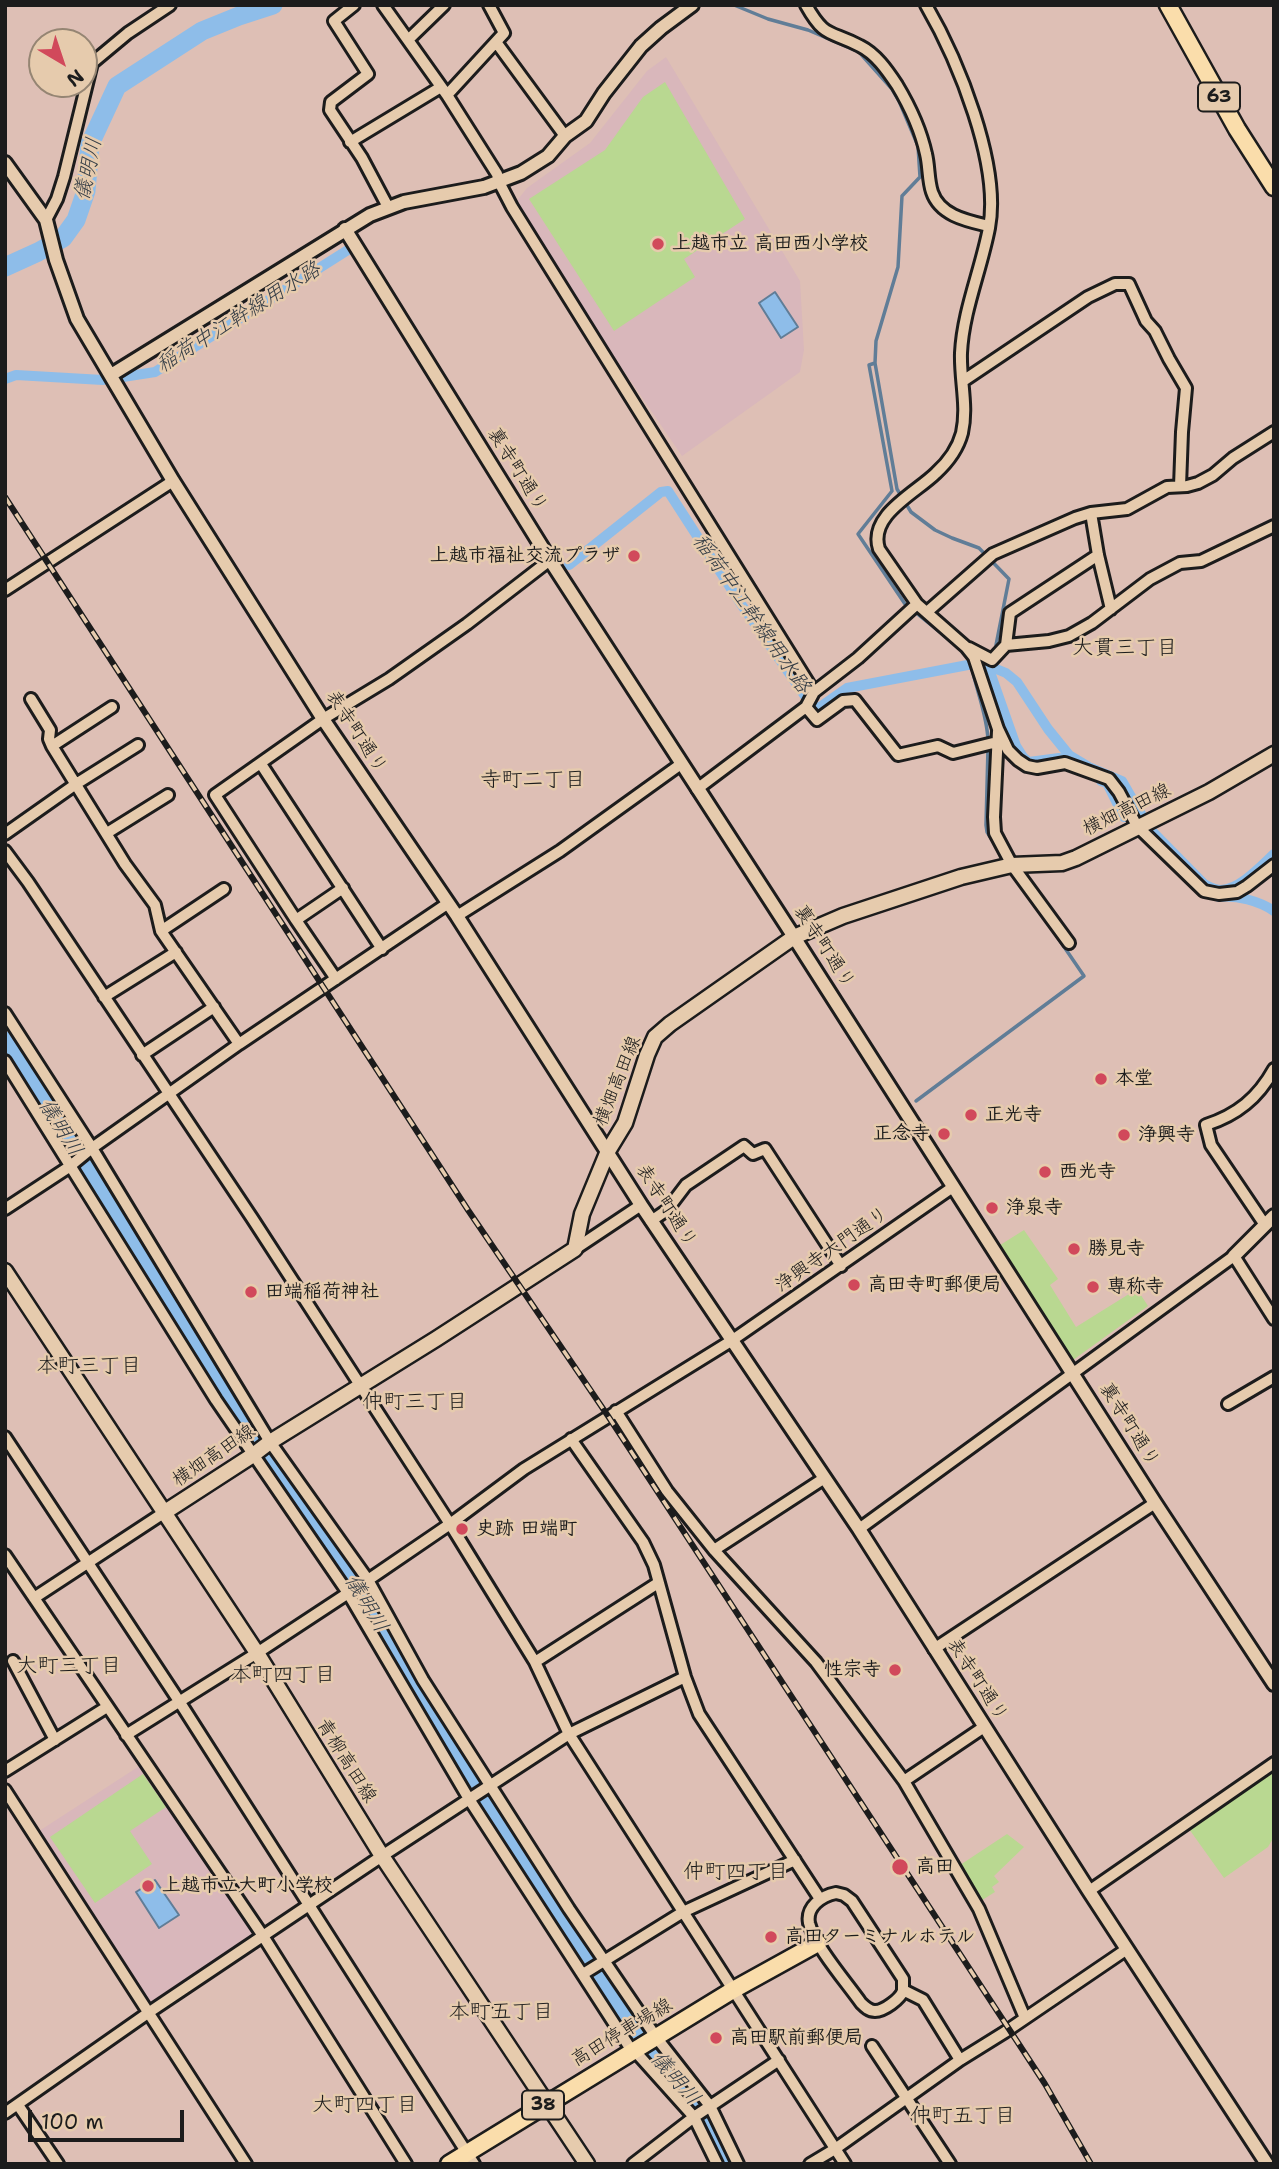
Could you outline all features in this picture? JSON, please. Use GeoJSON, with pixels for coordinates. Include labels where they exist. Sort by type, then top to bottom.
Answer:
{"type":"FeatureCollection","features":[{"type":"Feature","properties":{"kind":"main road","name":"63"},"geometry":{"type":"LineString","coordinates":[[1168,5],[1237,130],[1274,187]]}},
{"type":"Feature","properties":{"kind":"main road","name":"横畑高田線"},"geometry":{"type":"LineString","coordinates":[[165,1512],[269,1442],[575,1248],[582,1214],[608,1151],[625,1123],[655,1037],[700,1002],[794,937],[843,916],[949,881],[1012,865],[1062,863],[1076,858],[1209,792],[1274,754]]}},
{"type":"Feature","properties":{"kind":"main road","name":"青柳高田線"},"geometry":{"type":"LineString","coordinates":[[7,1277],[165,1512],[257,1653],[382,1856],[587,2164]]}},
{"type":"Feature","properties":{"kind":"main road","name":"高田停車場線"},"geometry":{"type":"LineString","coordinates":[[449,2164],[470,2158],[547,2103],[733,1990],[818,1943]]}},
{"type":"Feature","properties":{"kind":"street"},"geometry":{"type":"LineString","coordinates":[[5,163],[46,220],[64,177],[92,63],[128,33],[170,5]]}},
{"type":"Feature","properties":{"kind":"street"},"geometry":{"type":"LineString","coordinates":[[354,5],[334,21],[368,74],[331,102],[330,110],[362,158],[388,207]]}},
{"type":"Feature","properties":{"kind":"street"},"geometry":{"type":"LineString","coordinates":[[383,5],[444,91],[497,174],[512,207],[814,692]]}},
{"type":"Feature","properties":{"kind":"street"},"geometry":{"type":"LineString","coordinates":[[408,40],[444,5]]}},
{"type":"Feature","properties":{"kind":"street"},"geometry":{"type":"LineString","coordinates":[[350,142],[444,91],[496,42],[504,33],[489,5]]}},
{"type":"Feature","properties":{"kind":"street"},"geometry":{"type":"LineString","coordinates":[[111,375],[345,229],[388,207],[499,182],[521,173],[548,156],[565,136],[586,121],[641,46],[692,5]]}},
{"type":"Feature","properties":{"kind":"street"},"geometry":{"type":"LineString","coordinates":[[806,5],[825,32],[859,45],[883,65],[897,85],[923,143],[931,187],[937,200],[956,218],[989,226]]}},
{"type":"Feature","properties":{"kind":"street"},"geometry":{"type":"LineString","coordinates":[[926,5],[953,61],[984,147],[990,173],[989,226],[961,353],[965,416],[961,435],[956,448],[936,474],[889,512],[878,531],[879,549],[917,604],[974,657],[998,729],[1009,750],[1027,766],[1037,768],[1065,763],[1109,779],[1137,826],[1199,887],[1209,892],[1237,892],[1274,865]]}},
{"type":"Feature","properties":{"kind":"street"},"geometry":{"type":"LineString","coordinates":[[496,42],[565,136]]}},
{"type":"Feature","properties":{"kind":"street","name":"表寺町通り"},"geometry":{"type":"LineString","coordinates":[[46,220],[48,234],[77,318],[173,481],[323,719],[457,916],[641,1205],[859,1529],[934,1650],[1267,2164]]}},
{"type":"Feature","properties":{"kind":"street","name":"裏寺町通り"},"geometry":{"type":"LineString","coordinates":[[345,229],[550,560],[1274,1684]]}},
{"type":"Feature","properties":{"kind":"street"},"geometry":{"type":"LineString","coordinates":[[963,381],[1088,297],[1115,284],[1129,284],[1146,321],[1155,331],[1186,388],[1180,486]]}},
{"type":"Feature","properties":{"kind":"street"},"geometry":{"type":"LineString","coordinates":[[927,612],[993,554],[1059,524],[1091,513],[1127,509],[1167,487],[1198,483],[1274,432]]}},
{"type":"Feature","properties":{"kind":"street"},"geometry":{"type":"LineString","coordinates":[[5,590],[173,481]]}},
{"type":"Feature","properties":{"kind":"street"},"geometry":{"type":"LineString","coordinates":[[1091,513],[1111,609]]}},
{"type":"Feature","properties":{"kind":"street"},"geometry":{"type":"LineString","coordinates":[[1006,645],[1049,641],[1080,632],[1150,579],[1181,563],[1201,561],[1274,526]]}},
{"type":"Feature","properties":{"kind":"street"},"geometry":{"type":"LineString","coordinates":[[981,678],[992,660],[1006,645],[1010,613],[1098,555]]}},
{"type":"Feature","properties":{"kind":"street"},"geometry":{"type":"LineString","coordinates":[[336,979],[215,796],[323,719],[400,671],[550,560]]}},
{"type":"Feature","properties":{"kind":"street"},"geometry":{"type":"LineString","coordinates":[[697,789],[806,707],[814,692],[858,658],[917,604]]}},
{"type":"Feature","properties":{"kind":"street"},"geometry":{"type":"LineString","coordinates":[[962,643],[992,660]]}},
{"type":"Feature","properties":{"kind":"street"},"geometry":{"type":"LineString","coordinates":[[31,699],[50,730],[49,739],[52,746],[125,864],[155,905],[161,931],[239,1044]]}},
{"type":"Feature","properties":{"kind":"street"},"geometry":{"type":"LineString","coordinates":[[806,707],[817,720],[843,701],[855,700],[898,755],[938,746],[953,753],[997,742]]}},
{"type":"Feature","properties":{"kind":"street"},"geometry":{"type":"LineString","coordinates":[[52,746],[112,707]]}},
{"type":"Feature","properties":{"kind":"street"},"geometry":{"type":"LineString","coordinates":[[998,729],[995,833],[1012,865],[1069,943]]}},
{"type":"Feature","properties":{"kind":"street"},"geometry":{"type":"LineString","coordinates":[[5,834],[138,745]]}},
{"type":"Feature","properties":{"kind":"street"},"geometry":{"type":"LineString","coordinates":[[261,764],[382,949]]}},
{"type":"Feature","properties":{"kind":"street"},"geometry":{"type":"LineString","coordinates":[[457,916],[560,851],[681,764]]}},
{"type":"Feature","properties":{"kind":"street"},"geometry":{"type":"LineString","coordinates":[[107,833],[168,795]]}},
{"type":"Feature","properties":{"kind":"street"},"geometry":{"type":"LineString","coordinates":[[5,850],[170,1094],[450,1524],[535,1662],[569,1734],[845,2164]]}},
{"type":"Feature","properties":{"kind":"street"},"geometry":{"type":"LineString","coordinates":[[296,920],[343,888]]}},
{"type":"Feature","properties":{"kind":"street"},"geometry":{"type":"LineString","coordinates":[[161,931],[224,889]]}},
{"type":"Feature","properties":{"kind":"street"},"geometry":{"type":"LineString","coordinates":[[5,1209],[69,1167],[239,1044],[447,904]]}},
{"type":"Feature","properties":{"kind":"street"},"geometry":{"type":"LineString","coordinates":[[104,998],[176,951]]}},
{"type":"Feature","properties":{"kind":"street"},"geometry":{"type":"LineString","coordinates":[[142,1055],[214,1007]]}},
{"type":"Feature","properties":{"kind":"street"},"geometry":{"type":"LineString","coordinates":[[5,1013],[92,1148],[269,1442],[366,1582],[487,1787],[603,1961],[642,2046],[710,2106],[738,2164]]}},
{"type":"Feature","properties":{"kind":"street"},"geometry":{"type":"LineString","coordinates":[[5,1061],[69,1167],[253,1455],[348,1593],[470,1799],[586,1973],[694,2117],[717,2164]]}},
{"type":"Feature","properties":{"kind":"street"},"geometry":{"type":"LineString","coordinates":[[859,1529],[1234,1256],[1269,1220],[1211,1145],[1206,1125],[1224,1119],[1249,1103],[1274,1069]]}},
{"type":"Feature","properties":{"kind":"street"},"geometry":{"type":"LineString","coordinates":[[652,1221],[667,1210],[686,1185],[744,1146],[753,1154],[765,1149],[841,1266]]}},
{"type":"Feature","properties":{"kind":"street","name":"浄興寺大門通り"},"geometry":{"type":"LineString","coordinates":[[126,1735],[366,1582],[524,1469],[731,1341],[953,1186]]}},
{"type":"Feature","properties":{"kind":"street"},"geometry":{"type":"LineString","coordinates":[[575,1248],[641,1205]]}},
{"type":"Feature","properties":{"kind":"street"},"geometry":{"type":"LineString","coordinates":[[1234,1256],[1273,1317]]}},
{"type":"Feature","properties":{"kind":"street"},"geometry":{"type":"LineString","coordinates":[[1228,1404],[1274,1377]]}},
{"type":"Feature","properties":{"kind":"street"},"geometry":{"type":"LineString","coordinates":[[616,1411],[667,1491],[715,1550],[816,1662],[904,1780],[979,1909],[1025,2018]]}},
{"type":"Feature","properties":{"kind":"street"},"geometry":{"type":"LineString","coordinates":[[5,1437],[179,1701],[470,2158]]}},
{"type":"Feature","properties":{"kind":"street"},"geometry":{"type":"LineString","coordinates":[[571,1439],[643,1542],[654,1565],[685,1677],[699,1714],[820,1899]]}},
{"type":"Feature","properties":{"kind":"street"},"geometry":{"type":"LineString","coordinates":[[715,1550],[823,1479]]}},
{"type":"Feature","properties":{"kind":"street"},"geometry":{"type":"LineString","coordinates":[[934,1650],[1155,1503]]}},
{"type":"Feature","properties":{"kind":"street"},"geometry":{"type":"LineString","coordinates":[[34,1598],[165,1512]]}},
{"type":"Feature","properties":{"kind":"street"},"geometry":{"type":"LineString","coordinates":[[5,1555],[262,1936],[405,2164]]}},
{"type":"Feature","properties":{"kind":"street"},"geometry":{"type":"LineString","coordinates":[[535,1662],[658,1583]]}},
{"type":"Feature","properties":{"kind":"street"},"geometry":{"type":"LineString","coordinates":[[13,1661],[55,1740]]}},
{"type":"Feature","properties":{"kind":"street"},"geometry":{"type":"LineString","coordinates":[[5,2113],[262,1936],[569,1734],[685,1677]]}},
{"type":"Feature","properties":{"kind":"street"},"geometry":{"type":"LineString","coordinates":[[5,1771],[107,1707]]}},
{"type":"Feature","properties":{"kind":"street"},"geometry":{"type":"LineString","coordinates":[[904,1780],[984,1727]]}},
{"type":"Feature","properties":{"kind":"street"},"geometry":{"type":"LineString","coordinates":[[1089,1891],[1274,1763]]}},
{"type":"Feature","properties":{"kind":"street"},"geometry":{"type":"LineString","coordinates":[[5,1790],[246,2164]]}},
{"type":"Feature","properties":{"kind":"street"},"geometry":{"type":"LineString","coordinates":[[586,1973],[683,1912],[795,1860]]}},
{"type":"Feature","properties":{"kind":"street"},"geometry":{"type":"LineString","coordinates":[[826,1895],[844,1895],[852,1901],[903,1979],[903,1990],[894,2002],[880,2010],[867,2008],[818,1943],[809,1921],[811,1909],[826,1895]]}},
{"type":"Feature","properties":{"kind":"street"},"geometry":{"type":"LineString","coordinates":[[810,2164],[1127,1949]]}},
{"type":"Feature","properties":{"kind":"street"},"geometry":{"type":"LineString","coordinates":[[903,1990],[923,2000],[960,2060]]}},
{"type":"Feature","properties":{"kind":"street"},"geometry":{"type":"LineString","coordinates":[[872,2046],[950,2164]]}},
{"type":"Feature","properties":{"kind":"street"},"geometry":{"type":"LineString","coordinates":[[633,2164],[694,2117],[779,2060]]}},
{"type":"Feature","properties":{"kind":"street"},"geometry":{"type":"LineString","coordinates":[[18,2105],[58,2164]]}},
{"type":"Feature","properties":{"kind":"shaded area","name":"上越市立 高田西小学校"},"geometry":{"type":"Polygon","coordinates":[[[666,57],[800,281],[804,350],[800,372],[682,456],[512,207],[527,188],[590,143],[647,71],[666,57]]]}},
{"type":"Feature","properties":{"kind":"shaded area","name":"上越市立大町小学校"},"geometry":{"type":"Polygon","coordinates":[[[141,1765],[259,1938],[156,2011],[36,1833],[141,1765]]]}},
{"type":"Feature","properties":{"kind":"green space"},"geometry":{"type":"Polygon","coordinates":[[[665,82],[745,219],[684,259],[695,277],[614,331],[529,199],[605,150],[643,97],[665,82]]]}},
{"type":"Feature","properties":{"kind":"green space"},"geometry":{"type":"Polygon","coordinates":[[[1024,1230],[1058,1279],[1050,1285],[1076,1327],[1137,1289],[1148,1306],[1073,1360],[997,1247],[1024,1230]]]}},
{"type":"Feature","properties":{"kind":"green space"},"geometry":{"type":"Polygon","coordinates":[[[1274,1768],[1274,1837],[1268,1847],[1224,1878],[1189,1829],[1274,1768]]]}},
{"type":"Feature","properties":{"kind":"green space"},"geometry":{"type":"Polygon","coordinates":[[[143,1774],[166,1807],[130,1831],[152,1864],[95,1903],[50,1837],[143,1774]]]}},
{"type":"Feature","properties":{"kind":"green space"},"geometry":{"type":"Polygon","coordinates":[[[1007,1834],[1024,1847],[994,1876],[999,1882],[992,1887],[995,1892],[979,1902],[957,1867],[1007,1834]]]}},
{"type":"Feature","properties":{"kind":"water"},"geometry":{"type":"Polygon","coordinates":[[[775,292],[798,327],[781,338],[759,303],[775,292]]]}},
{"type":"Feature","properties":{"kind":"water"},"geometry":{"type":"Polygon","coordinates":[[[155,1880],[179,1915],[159,1928],[136,1892],[155,1880]]]}},
{"type":"Feature","properties":{"kind":"waterway","name":"儀明川"},"geometry":{"type":"LineString","coordinates":[[5,267],[63,238],[76,220],[86,191],[90,144],[117,86],[202,31],[273,5]]}},
{"type":"Feature","properties":{"kind":"waterway"},"geometry":{"type":"LineString","coordinates":[[734,5],[768,19],[808,30],[859,52],[892,89],[918,146],[920,177],[902,196],[898,267],[876,341],[875,363],[869,365],[892,491],[858,534],[905,604],[962,650]]}},
{"type":"Feature","properties":{"kind":"waterway","name":"稲荷中江幹線用水路"},"geometry":{"type":"LineString","coordinates":[[123,377],[155,372],[351,248]]}},
{"type":"Feature","properties":{"kind":"waterway"},"geometry":{"type":"LineString","coordinates":[[875,363],[897,489],[911,512],[935,530],[979,548],[1009,579],[996,645]]}},
{"type":"Feature","properties":{"kind":"waterway","name":"稲荷中江幹線用水路"},"geometry":{"type":"LineString","coordinates":[[5,379],[16,375],[103,380]]}},
{"type":"Feature","properties":{"kind":"waterway","name":"稲荷中江幹線用水路"},"geometry":{"type":"LineString","coordinates":[[569,565],[661,492],[668,491],[741,604],[807,699],[817,709],[847,688],[982,663],[1006,673],[1017,682],[1069,755],[1122,781],[1149,828],[1204,884],[1215,889],[1228,889],[1249,876],[1274,854]]}},
{"type":"Feature","properties":{"kind":"waterway","name":"稲荷中江幹線用水路"},"geometry":{"type":"LineString","coordinates":[[990,672],[992,663]]}},
{"type":"Feature","properties":{"kind":"waterway"},"geometry":{"type":"LineString","coordinates":[[971,664],[986,721],[988,740]]}},
{"type":"Feature","properties":{"kind":"waterway"},"geometry":{"type":"LineString","coordinates":[[990,672],[1016,746],[1023,757],[1029,762],[1059,758]]}},
{"type":"Feature","properties":{"kind":"waterway"},"geometry":{"type":"LineString","coordinates":[[988,748],[986,825],[987,832],[998,849]]}},
{"type":"Feature","properties":{"kind":"waterway"},"geometry":{"type":"LineString","coordinates":[[1101,781],[1107,783],[1124,817]]}},
{"type":"Feature","properties":{"kind":"waterway"},"geometry":{"type":"LineString","coordinates":[[1219,897],[1248,900],[1274,911]]}},
{"type":"Feature","properties":{"kind":"waterway"},"geometry":{"type":"LineString","coordinates":[[916,1101],[1084,976],[1045,919]]}},
{"type":"Feature","properties":{"kind":"waterway","name":"儀明川"},"geometry":{"type":"LineString","coordinates":[[5,1041],[240,1415],[360,1592],[463,1774],[649,2049],[709,2120],[731,2164]]}},
{"type":"Feature","properties":{"kind":"railway"},"geometry":{"type":"LineString","coordinates":[[5,497],[468,1210],[608,1416],[1045,2084],[1091,2164]]}},
{"type":"Feature","properties":{"kind":"place","name":"上越市立 高田西小学校"},"geometry":{"type":"Point","coordinates":[658,244]}},
{"type":"Feature","properties":{"kind":"place","name":"上越市福祉交流プラザ"},"geometry":{"type":"Point","coordinates":[634,556]}},
{"type":"Feature","properties":{"kind":"place","name":"本堂"},"geometry":{"type":"Point","coordinates":[1101,1079]}},
{"type":"Feature","properties":{"kind":"place","name":"正光寺"},"geometry":{"type":"Point","coordinates":[971,1115]}},
{"type":"Feature","properties":{"kind":"place","name":"正念寺"},"geometry":{"type":"Point","coordinates":[944,1134]}},
{"type":"Feature","properties":{"kind":"place","name":"浄興寺"},"geometry":{"type":"Point","coordinates":[1124,1135]}},
{"type":"Feature","properties":{"kind":"place","name":"西光寺"},"geometry":{"type":"Point","coordinates":[1045,1172]}},
{"type":"Feature","properties":{"kind":"place","name":"浄泉寺"},"geometry":{"type":"Point","coordinates":[992,1208]}},
{"type":"Feature","properties":{"kind":"place","name":"勝見寺"},"geometry":{"type":"Point","coordinates":[1074,1249]}},
{"type":"Feature","properties":{"kind":"place","name":"高田寺町郵便局"},"geometry":{"type":"Point","coordinates":[854,1285]}},
{"type":"Feature","properties":{"kind":"place","name":"専称寺"},"geometry":{"type":"Point","coordinates":[1093,1287]}},
{"type":"Feature","properties":{"kind":"place","name":"田端稲荷神社"},"geometry":{"type":"Point","coordinates":[251,1292]}},
{"type":"Feature","properties":{"kind":"place","name":"史跡 田端町"},"geometry":{"type":"Point","coordinates":[462,1529]}},
{"type":"Feature","properties":{"kind":"place","name":"性宗寺"},"geometry":{"type":"Point","coordinates":[895,1670]}},
{"type":"Feature","properties":{"kind":"place","name":"高田"},"geometry":{"type":"Point","coordinates":[900,1867]}},
{"type":"Feature","properties":{"kind":"place","name":"上越市立大町小学校"},"geometry":{"type":"Point","coordinates":[148,1886]}},
{"type":"Feature","properties":{"kind":"place","name":"高田ターミナルホテル"},"geometry":{"type":"Point","coordinates":[771,1937]}},
{"type":"Feature","properties":{"kind":"place","name":"高田駅前郵便局"},"geometry":{"type":"Point","coordinates":[716,2038]}},
{"type":"Feature","properties":{"kind":"district","name":"大貫三丁目"},"geometry":{"type":"Point","coordinates":[1125,649]}},
{"type":"Feature","properties":{"kind":"district","name":"寺町二丁目"},"geometry":{"type":"Point","coordinates":[533,781]}},
{"type":"Feature","properties":{"kind":"district","name":"本町三丁目"},"geometry":{"type":"Point","coordinates":[89,1367]}},
{"type":"Feature","properties":{"kind":"district","name":"仲町三丁目"},"geometry":{"type":"Point","coordinates":[415,1403]}},
{"type":"Feature","properties":{"kind":"district","name":"大町三丁目"},"geometry":{"type":"Point","coordinates":[69,1667]}},
{"type":"Feature","properties":{"kind":"district","name":"本町四丁目"},"geometry":{"type":"Point","coordinates":[283,1676]}},
{"type":"Feature","properties":{"kind":"district","name":"仲町四丁目"},"geometry":{"type":"Point","coordinates":[736,1873]}},
{"type":"Feature","properties":{"kind":"district","name":"本町五丁目"},"geometry":{"type":"Point","coordinates":[501,2013]}},
{"type":"Feature","properties":{"kind":"district","name":"大町四丁目"},"geometry":{"type":"Point","coordinates":[365,2106]}},
{"type":"Feature","properties":{"kind":"district","name":"仲町五丁目"},"geometry":{"type":"Point","coordinates":[963,2117]}}]}
